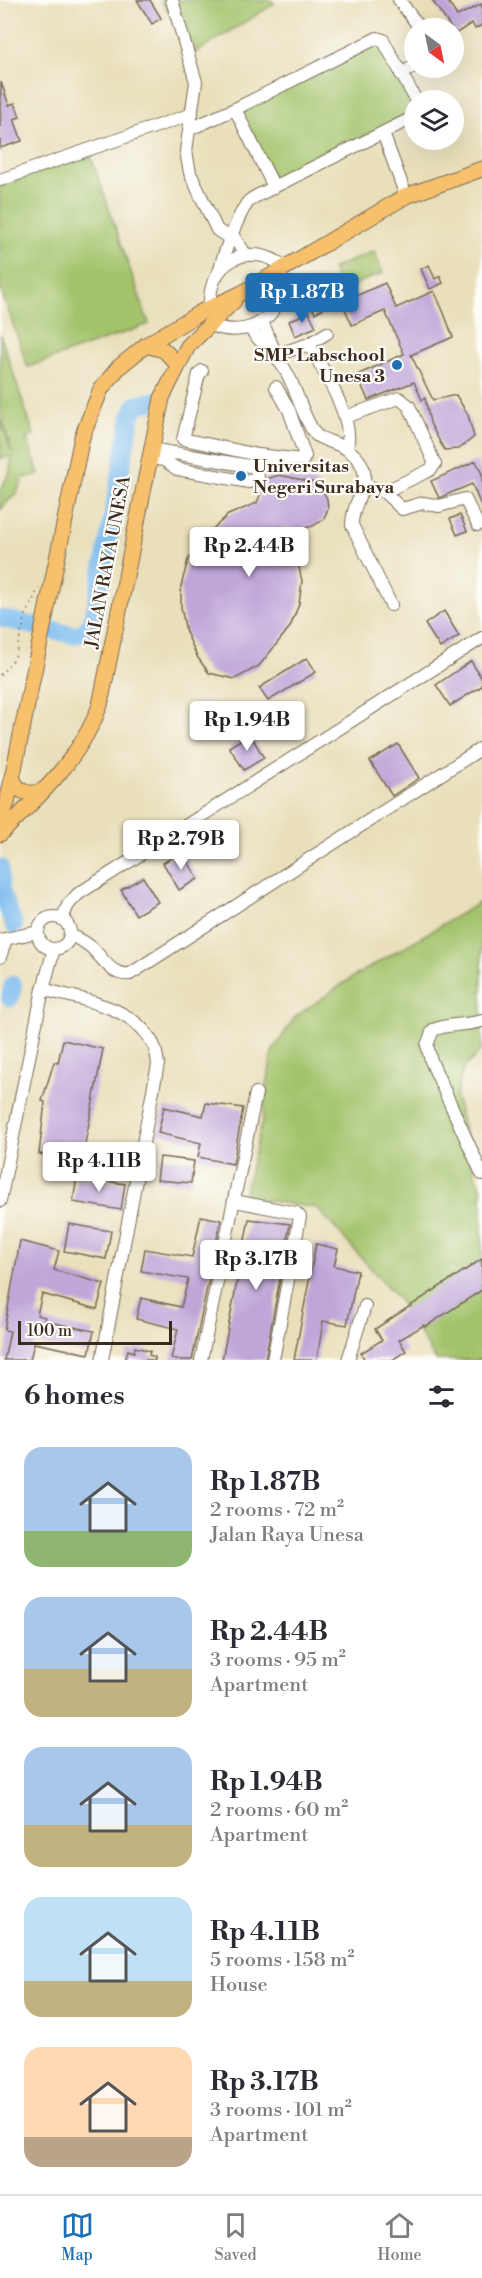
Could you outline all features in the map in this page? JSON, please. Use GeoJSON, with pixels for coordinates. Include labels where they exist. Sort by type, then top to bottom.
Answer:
{"type":"FeatureCollection","features":[{"type":"Feature","properties":{"kind":"main road","name":"JALAN RAYA UNESA"},"geometry":{"type":"LineString","coordinates":[[0,821],[7,803],[89,414],[111,375],[146,345],[210,307],[242,293],[406,196],[482,168]]}},
{"type":"Feature","properties":{"kind":"main road","name":"JALAN RAYA UNESA"},"geometry":{"type":"LineString","coordinates":[[0,834],[43,790],[83,742],[100,705],[162,398],[177,364],[193,339],[242,293]]}},
{"type":"Feature","properties":{"kind":"main road"},"geometry":{"type":"LineString","coordinates":[[146,345],[164,350],[177,364]]}},
{"type":"Feature","properties":{"kind":"main road"},"geometry":{"type":"LineString","coordinates":[[12,777],[18,788],[24,792],[37,793],[43,790]]}},
{"type":"Feature","properties":{"kind":"street"},"geometry":{"type":"LineString","coordinates":[[172,0],[196,81],[186,151],[190,173],[217,230],[233,236],[246,255]]}},
{"type":"Feature","properties":{"kind":"street"},"geometry":{"type":"LineString","coordinates":[[399,0],[412,18]]}},
{"type":"Feature","properties":{"kind":"street"},"geometry":{"type":"LineString","coordinates":[[190,129],[377,38],[383,40],[410,90]]}},
{"type":"Feature","properties":{"kind":"street"},"geometry":{"type":"LineString","coordinates":[[235,109],[274,188]]}},
{"type":"Feature","properties":{"kind":"street"},"geometry":{"type":"LineString","coordinates":[[0,180],[192,114]]}},
{"type":"Feature","properties":{"kind":"street"},"geometry":{"type":"LineString","coordinates":[[210,307],[211,288],[220,270],[226,245],[233,236],[244,207],[250,200],[404,122]]}},
{"type":"Feature","properties":{"kind":"street"},"geometry":{"type":"LineString","coordinates":[[383,133],[406,196]]}},
{"type":"Feature","properties":{"kind":"street"},"geometry":{"type":"LineString","coordinates":[[208,324],[235,331],[249,328],[271,314],[282,293],[283,268],[267,256],[246,255],[236,258],[220,270]]}},
{"type":"Feature","properties":{"kind":"street"},"geometry":{"type":"LineString","coordinates":[[262,321],[315,434],[347,448],[355,455],[363,470],[365,485],[351,512],[352,525],[391,605]]}},
{"type":"Feature","properties":{"kind":"street"},"geometry":{"type":"LineString","coordinates":[[249,328],[266,349],[276,355],[309,344],[327,333]]}},
{"type":"Feature","properties":{"kind":"street"},"geometry":{"type":"LineString","coordinates":[[309,344],[345,417],[349,430],[347,448]]}},
{"type":"Feature","properties":{"kind":"street"},"geometry":{"type":"LineString","coordinates":[[202,371],[199,374],[183,439],[256,461]]}},
{"type":"Feature","properties":{"kind":"street"},"geometry":{"type":"LineString","coordinates":[[150,453],[256,461],[299,461],[305,456],[290,410],[276,387]]}},
{"type":"Feature","properties":{"kind":"street"},"geometry":{"type":"LineString","coordinates":[[345,417],[399,398],[409,406],[435,464],[430,470],[384,492]]}},
{"type":"Feature","properties":{"kind":"street"},"geometry":{"type":"LineString","coordinates":[[365,485],[384,492],[402,509],[423,503],[439,506],[465,499],[478,525]]}},
{"type":"Feature","properties":{"kind":"street"},"geometry":{"type":"LineString","coordinates":[[62,919],[68,905],[78,894],[482,638]]}},
{"type":"Feature","properties":{"kind":"street"},"geometry":{"type":"LineString","coordinates":[[70,934],[90,946],[112,970],[121,975],[130,974],[482,748]]}},
{"type":"Feature","properties":{"kind":"street"},"geometry":{"type":"LineString","coordinates":[[48,918],[62,919],[68,926],[70,934],[64,945],[54,949],[42,944],[38,932],[41,923],[48,918]]}},
{"type":"Feature","properties":{"kind":"street"},"geometry":{"type":"LineString","coordinates":[[0,957],[3,939],[38,932]]}},
{"type":"Feature","properties":{"kind":"street"},"geometry":{"type":"LineString","coordinates":[[0,1201],[43,988],[54,949]]}},
{"type":"Feature","properties":{"kind":"street"},"geometry":{"type":"LineString","coordinates":[[43,988],[121,1012],[134,1020],[153,1043],[158,1064],[102,1360]]}},
{"type":"Feature","properties":{"kind":"street"},"geometry":{"type":"LineString","coordinates":[[482,1021],[467,1025],[445,1025],[433,1030],[427,1045],[431,1061],[482,1174]]}},
{"type":"Feature","properties":{"kind":"street"},"geometry":{"type":"LineString","coordinates":[[201,1360],[256,1093]]}},
{"type":"Feature","properties":{"kind":"street"},"geometry":{"type":"LineString","coordinates":[[235,1201],[296,1213],[300,1217],[273,1360]]}},
{"type":"Feature","properties":{"kind":"street"},"geometry":{"type":"LineString","coordinates":[[348,1360],[365,1306]]}},
{"type":"Feature","properties":{"kind":"path"},"geometry":{"type":"LineString","coordinates":[[0,675],[15,657],[26,615]]}},
{"type":"Feature","properties":{"kind":"green space"},"geometry":{"type":"Polygon","coordinates":[[[161,0],[272,0],[274,4],[195,53],[161,0]]]}},
{"type":"Feature","properties":{"kind":"green space"},"geometry":{"type":"Polygon","coordinates":[[[378,41],[404,92],[404,116],[275,182],[240,112],[378,41]]]}},
{"type":"Feature","properties":{"kind":"green space"},"geometry":{"type":"Polygon","coordinates":[[[90,154],[149,324],[28,367],[0,287],[0,186],[90,154]]]}},
{"type":"Feature","properties":{"kind":"green space"},"geometry":{"type":"Polygon","coordinates":[[[374,251],[383,273],[341,290],[332,269],[374,251]]]}},
{"type":"Feature","properties":{"kind":"green space"},"geometry":{"type":"Polygon","coordinates":[[[0,334],[34,435],[27,438],[39,474],[26,478],[25,475],[17,492],[0,510],[0,489],[9,475],[12,456],[0,459],[0,419],[12,453],[0,411],[0,334]]]}},
{"type":"Feature","properties":{"kind":"green space"},"geometry":{"type":"Polygon","coordinates":[[[482,901],[482,1049],[463,1069],[456,1097],[475,1175],[482,1190],[482,1360],[436,1360],[398,1299],[317,1208],[256,1199],[249,1197],[245,1191],[262,1122],[272,1052],[295,1017],[350,979],[482,901]]]}},
{"type":"Feature","properties":{"kind":"building"},"geometry":{"type":"Polygon","coordinates":[[[137,0],[150,0],[161,18],[152,24],[137,0]]]}},
{"type":"Feature","properties":{"kind":"building"},"geometry":{"type":"Polygon","coordinates":[[[432,0],[447,0],[457,16],[482,4],[482,25],[475,29],[472,23],[464,28],[464,18],[444,18],[432,0]]]}},
{"type":"Feature","properties":{"kind":"building"},"geometry":{"type":"Polygon","coordinates":[[[1,82],[9,105],[15,103],[20,117],[14,119],[22,141],[0,148],[1,82]]]}},
{"type":"Feature","properties":{"kind":"building"},"geometry":{"type":"Polygon","coordinates":[[[429,265],[435,279],[440,276],[443,283],[430,289],[421,269],[429,265]]]}},
{"type":"Feature","properties":{"kind":"building"},"geometry":{"type":"Polygon","coordinates":[[[385,283],[396,308],[434,291],[444,313],[453,337],[411,355],[433,400],[456,395],[468,415],[474,437],[459,449],[445,450],[430,423],[425,398],[422,400],[414,382],[368,400],[357,375],[404,354],[385,311],[352,325],[342,302],[385,283]]]}},
{"type":"Feature","properties":{"kind":"building"},"geometry":{"type":"Polygon","coordinates":[[[333,295],[336,302],[315,313],[311,305],[333,295]]]}},
{"type":"Feature","properties":{"kind":"building"},"geometry":{"type":"Polygon","coordinates":[[[309,312],[316,327],[295,336],[289,321],[309,312]]]}},
{"type":"Feature","properties":{"kind":"building"},"geometry":{"type":"Polygon","coordinates":[[[476,461],[482,474],[482,508],[472,484],[439,498],[431,481],[476,461]]]}},
{"type":"Feature","properties":{"kind":"building"},"geometry":{"type":"Polygon","coordinates":[[[279,475],[313,482],[322,489],[327,499],[328,509],[323,520],[313,526],[300,529],[281,527],[296,555],[302,581],[299,604],[290,627],[259,666],[235,679],[209,673],[198,658],[186,632],[181,607],[181,586],[188,560],[202,539],[228,515],[257,503],[266,479],[279,475]]]}},
{"type":"Feature","properties":{"kind":"building"},"geometry":{"type":"Polygon","coordinates":[[[460,515],[467,531],[457,535],[450,519],[460,515]]]}},
{"type":"Feature","properties":{"kind":"building"},"geometry":{"type":"Polygon","coordinates":[[[444,611],[459,636],[440,648],[425,624],[444,611]]]}},
{"type":"Feature","properties":{"kind":"building"},"geometry":{"type":"Polygon","coordinates":[[[307,658],[316,672],[268,701],[259,688],[307,658]]]}},
{"type":"Feature","properties":{"kind":"building"},"geometry":{"type":"Polygon","coordinates":[[[471,661],[482,679],[482,686],[450,706],[436,685],[471,661]]]}},
{"type":"Feature","properties":{"kind":"building"},"geometry":{"type":"Polygon","coordinates":[[[250,734],[264,758],[244,770],[229,747],[250,734]]]}},
{"type":"Feature","properties":{"kind":"building"},"geometry":{"type":"Polygon","coordinates":[[[398,744],[419,778],[392,796],[370,761],[398,744]]]}},
{"type":"Feature","properties":{"kind":"building"},"geometry":{"type":"Polygon","coordinates":[[[182,851],[198,879],[179,890],[163,863],[182,851]]]}},
{"type":"Feature","properties":{"kind":"building"},"geometry":{"type":"Polygon","coordinates":[[[143,877],[158,902],[136,915],[121,890],[143,877]]]}},
{"type":"Feature","properties":{"kind":"building"},"geometry":{"type":"Polygon","coordinates":[[[63,1040],[103,1049],[82,1160],[39,1154],[45,1102],[42,1101],[54,1062],[58,1063],[63,1040]]]}},
{"type":"Feature","properties":{"kind":"building"},"geometry":{"type":"Polygon","coordinates":[[[206,1103],[243,1108],[233,1164],[198,1157],[201,1143],[158,1133],[164,1107],[203,1116],[206,1103]]]}},
{"type":"Feature","properties":{"kind":"building"},"geometry":{"type":"Polygon","coordinates":[[[160,1157],[194,1161],[191,1183],[157,1180],[160,1157]]]}},
{"type":"Feature","properties":{"kind":"building"},"geometry":{"type":"Polygon","coordinates":[[[77,1177],[125,1184],[121,1210],[73,1202],[77,1177]]]}},
{"type":"Feature","properties":{"kind":"building"},"geometry":{"type":"Polygon","coordinates":[[[201,1216],[221,1220],[192,1360],[171,1359],[178,1329],[136,1319],[141,1298],[181,1307],[188,1279],[141,1271],[145,1249],[192,1257],[201,1216]]]}},
{"type":"Feature","properties":{"kind":"building"},"geometry":{"type":"Polygon","coordinates":[[[249,1219],[290,1224],[265,1360],[222,1360],[249,1219]]]}},
{"type":"Feature","properties":{"kind":"building"},"geometry":{"type":"Polygon","coordinates":[[[69,1224],[111,1231],[106,1259],[64,1251],[69,1224]]]}},
{"type":"Feature","properties":{"kind":"building"},"geometry":{"type":"Polygon","coordinates":[[[20,1241],[59,1251],[54,1270],[104,1284],[97,1309],[42,1294],[37,1315],[45,1317],[44,1321],[94,1331],[89,1354],[34,1343],[30,1360],[4,1360],[10,1331],[4,1330],[20,1241]]]}},
{"type":"Feature","properties":{"kind":"building"},"geometry":{"type":"Polygon","coordinates":[[[316,1244],[338,1249],[334,1266],[358,1271],[347,1325],[323,1321],[317,1360],[294,1360],[316,1244]]]}},
{"type":"Feature","properties":{"kind":"building"},"geometry":{"type":"Polygon","coordinates":[[[482,1259],[482,1290],[425,1327],[424,1325],[399,1340],[406,1351],[392,1360],[365,1360],[361,1353],[382,1340],[375,1329],[482,1259]]]}},
{"type":"Feature","properties":{"kind":"building"},"geometry":{"type":"Polygon","coordinates":[[[135,1347],[150,1351],[149,1355],[155,1357],[155,1360],[125,1360],[128,1350],[134,1352],[135,1347]]]}},
{"type":"Feature","properties":{"kind":"waterway"},"geometry":{"type":"LineString","coordinates":[[0,618],[74,635],[80,634],[88,627],[97,601],[131,416],[136,405],[157,400]]}},
{"type":"Feature","properties":{"kind":"waterway"},"geometry":{"type":"LineString","coordinates":[[0,868],[1,891],[14,925]]}},
{"type":"Feature","properties":{"kind":"waterway"},"geometry":{"type":"LineString","coordinates":[[10,998],[13,985]]}},
{"type":"Feature","properties":{"kind":"place","name":"SMP Labschool Unesa 3"},"geometry":{"type":"Point","coordinates":[397,365]}},
{"type":"Feature","properties":{"kind":"place","name":"Universitas Negeri Surabaya"},"geometry":{"type":"Point","coordinates":[241,476]}}]}
